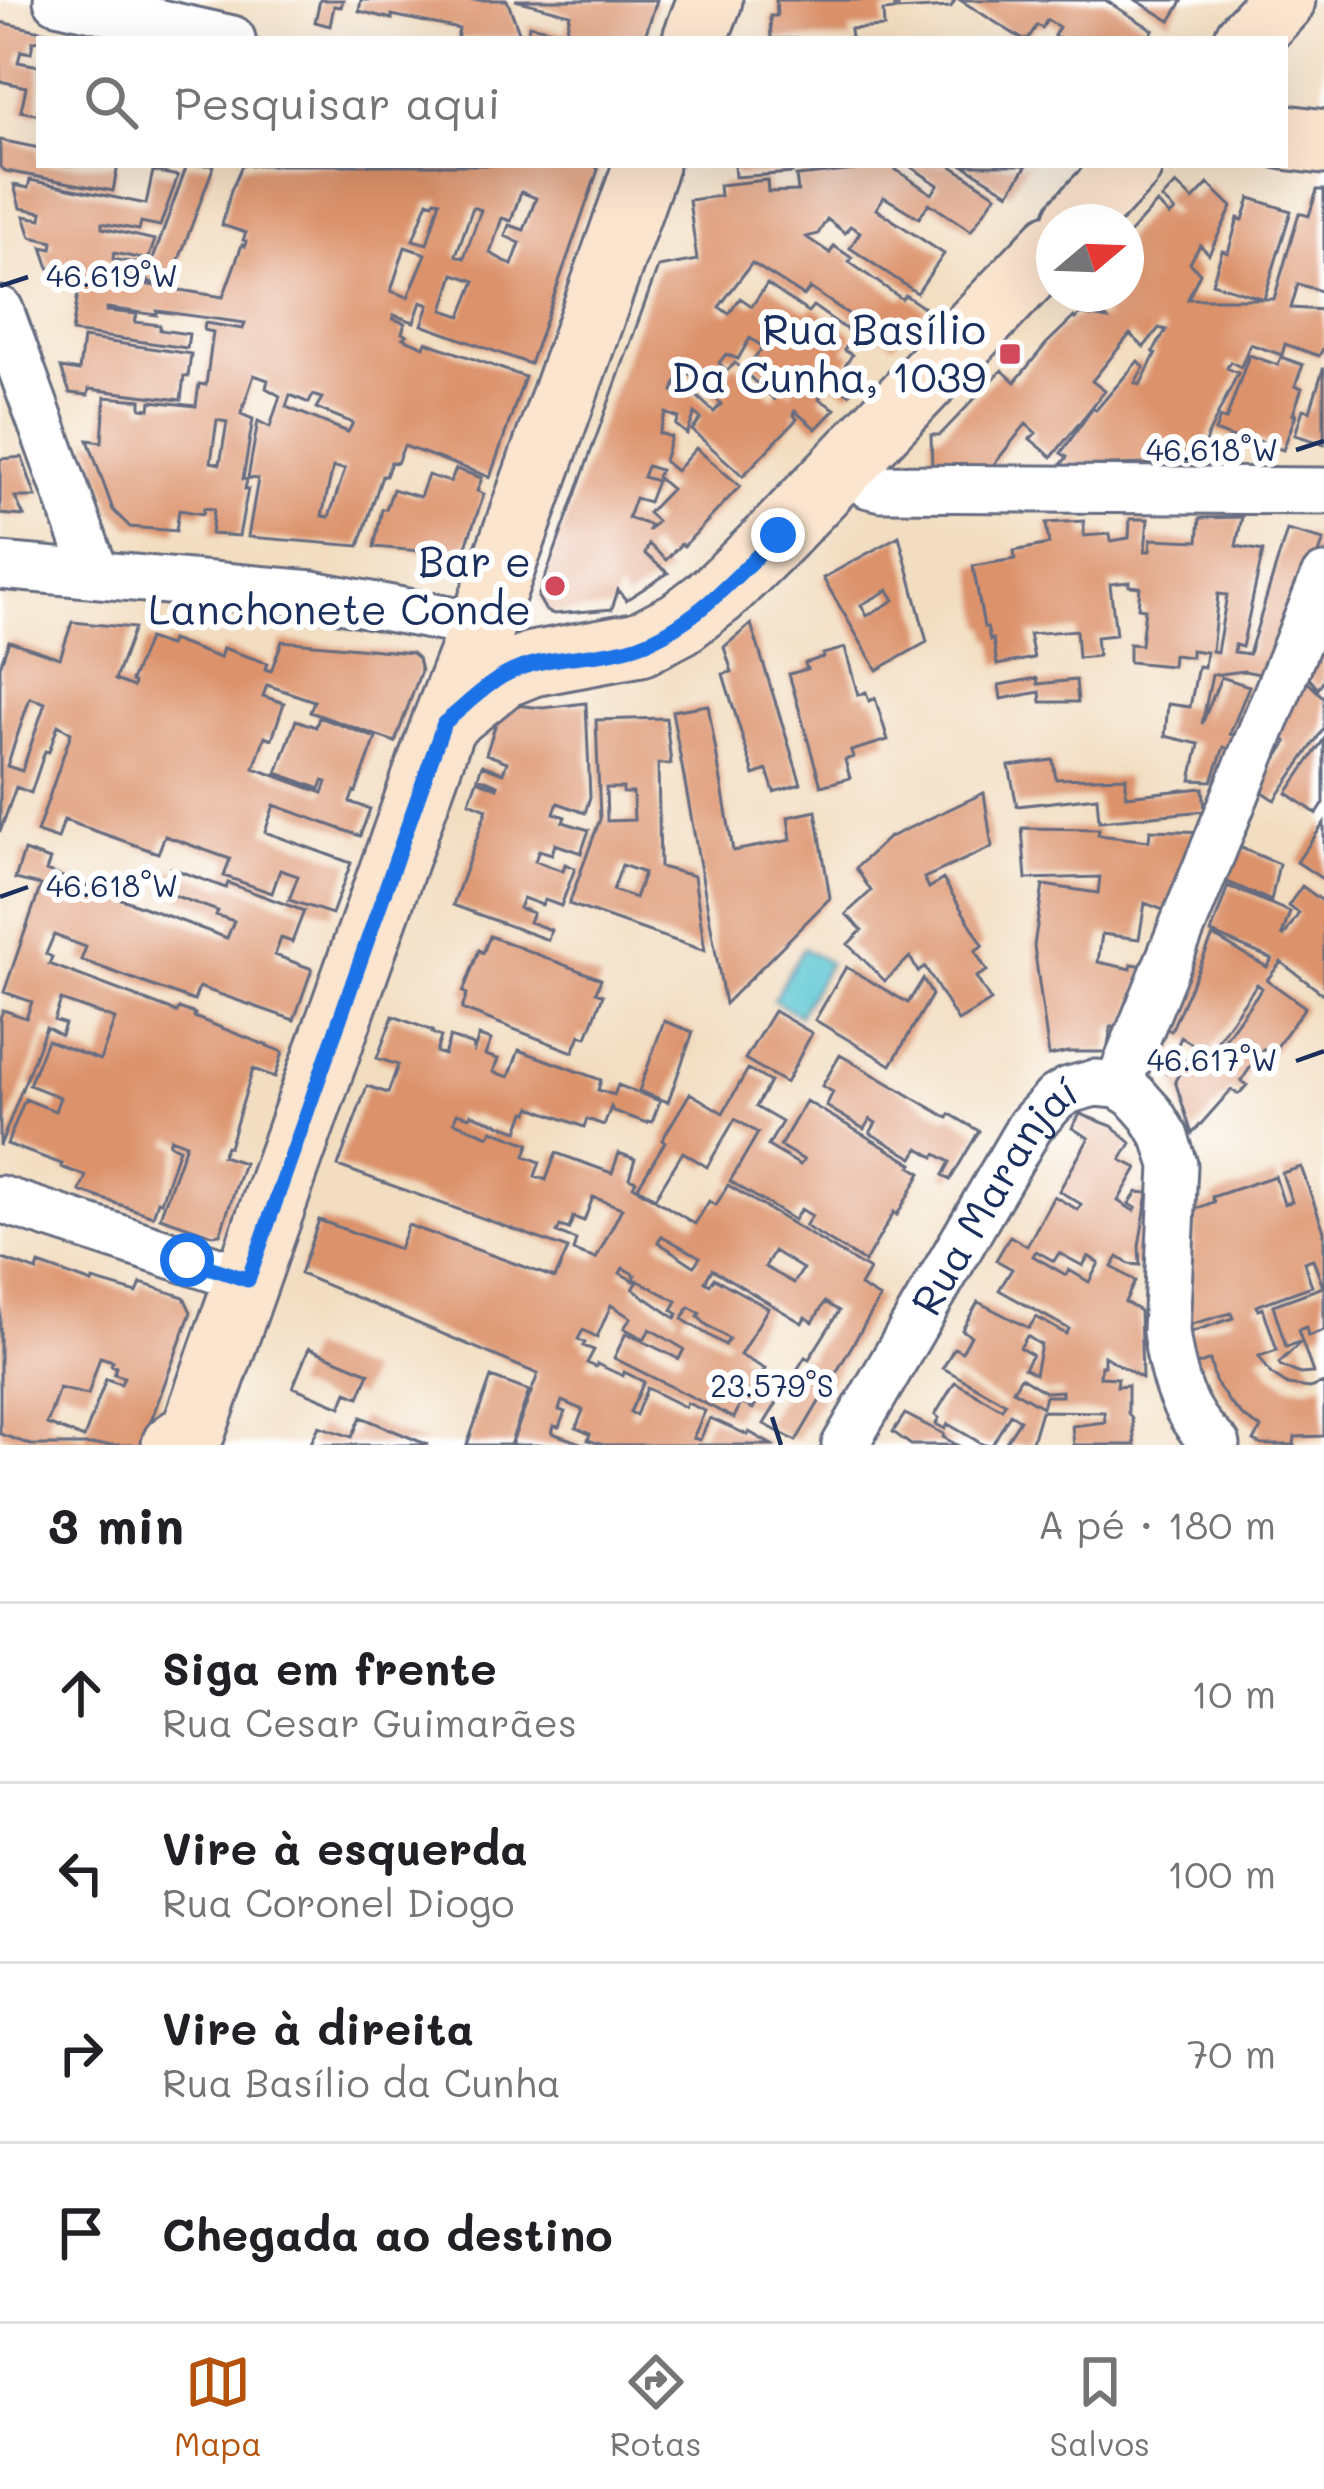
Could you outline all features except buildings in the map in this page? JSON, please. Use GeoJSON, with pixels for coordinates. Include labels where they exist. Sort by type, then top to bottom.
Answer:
{"type":"FeatureCollection","features":[{"type":"Feature","properties":{"kind":"street"},"geometry":{"type":"LineString","coordinates":[[57,0],[219,36]]}},
{"type":"Feature","properties":{"kind":"street"},"geometry":{"type":"LineString","coordinates":[[695,36],[710,0]]}},
{"type":"Feature","properties":{"kind":"street"},"geometry":{"type":"LineString","coordinates":[[1250,36],[1282,0]]}},
{"type":"Feature","properties":{"kind":"street"},"geometry":{"type":"LineString","coordinates":[[1288,137],[1324,142]]}},
{"type":"Feature","properties":{"kind":"street"},"geometry":{"type":"LineString","coordinates":[[188,1441],[645,168]]}},
{"type":"Feature","properties":{"kind":"street"},"geometry":{"type":"LineString","coordinates":[[1093,204],[1127,168]]}},
{"type":"Feature","properties":{"kind":"street"},"geometry":{"type":"LineString","coordinates":[[444,723],[502,676],[532,664],[640,644],[719,593],[1036,264]]}},
{"type":"Feature","properties":{"kind":"street"},"geometry":{"type":"LineString","coordinates":[[0,310],[96,574]]}},
{"type":"Feature","properties":{"kind":"street"},"geometry":{"type":"LineString","coordinates":[[844,467],[869,485],[882,488],[1324,491]]}},
{"type":"Feature","properties":{"kind":"street"},"geometry":{"type":"LineString","coordinates":[[0,566],[313,594],[610,651]]}},
{"type":"Feature","properties":{"kind":"street"},"geometry":{"type":"LineString","coordinates":[[1118,1084],[1324,577]]}},
{"type":"Feature","properties":{"kind":"street","name":"Rua Maranjaí"},"geometry":{"type":"LineString","coordinates":[[845,1445],[1030,1126],[1056,1098],[1095,1083],[1118,1084],[1133,1095],[1165,1137],[1174,1165],[1166,1331],[1169,1356],[1187,1411],[1215,1444]]}},
{"type":"Feature","properties":{"kind":"street"},"geometry":{"type":"LineString","coordinates":[[0,1199],[248,1280]]}},
{"type":"Feature","properties":{"kind":"water"},"geometry":{"type":"Polygon","coordinates":[[[803,948],[829,963],[799,1015],[773,1000],[803,948]]]}},
{"type":"Feature","properties":{"kind":"place","name":"Rua Basílio Da Cunha, 1039"},"geometry":{"type":"Point","coordinates":[1010,354]}},
{"type":"Feature","properties":{"kind":"place","name":"Bar e Lanchonete Conde"},"geometry":{"type":"Point","coordinates":[555,586]}},
{"type":"Feature","properties":{"kind":"route"},"geometry":{"type":"LineString","coordinates":[[187,1260],[248,1280],[444,723],[502,676],[532,664],[640,644],[680,623],[719,593],[778,535]]}}]}
